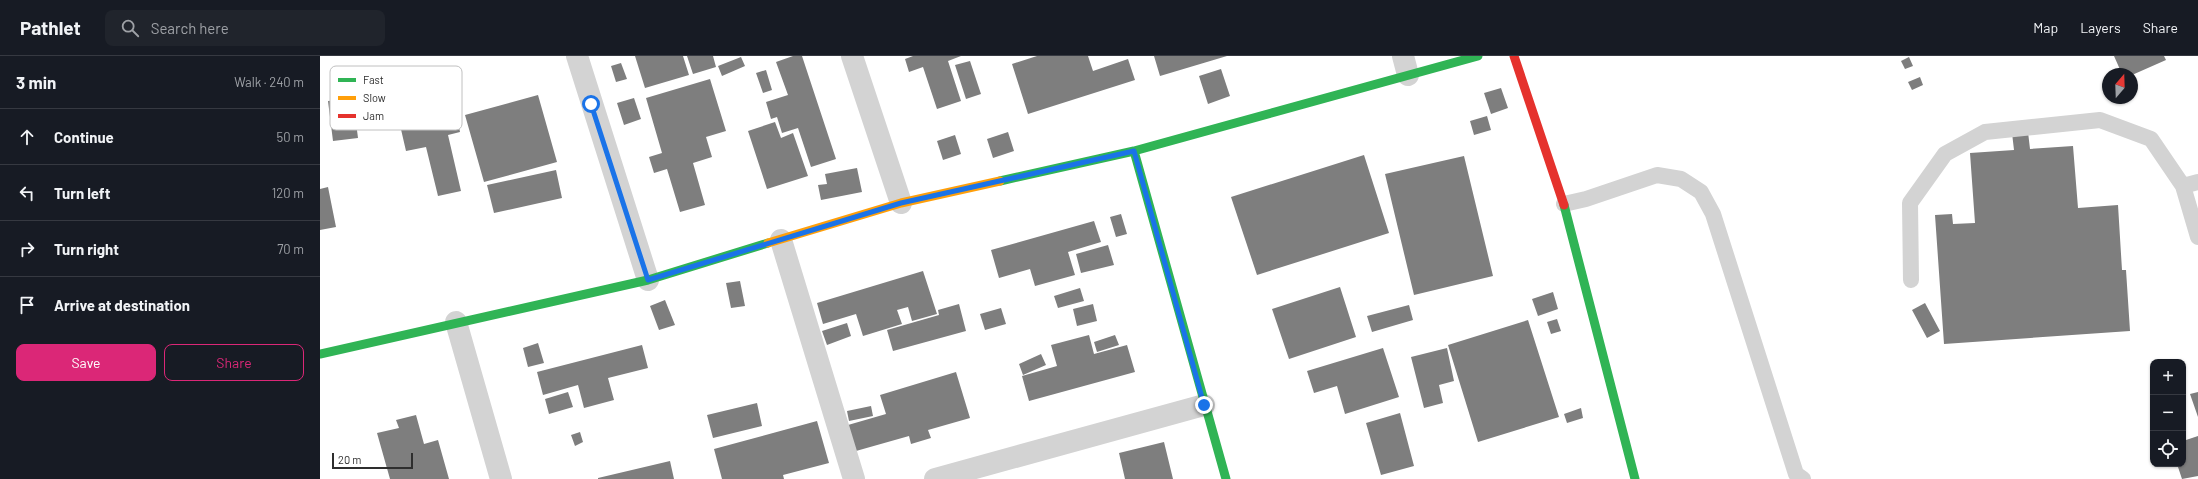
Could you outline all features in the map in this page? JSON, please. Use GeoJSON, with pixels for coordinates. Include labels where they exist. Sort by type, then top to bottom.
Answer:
{"type":"FeatureCollection","features":[{"type":"Feature","properties":{"kind":"street"},"geometry":{"type":"LineString","coordinates":[[577,56],[648,280]]}},
{"type":"Feature","properties":{"kind":"street"},"geometry":{"type":"LineString","coordinates":[[852,56],[901,203]]}},
{"type":"Feature","properties":{"kind":"street"},"geometry":{"type":"LineString","coordinates":[[320,354],[456,322],[648,280],[901,203],[1134,151],[1405,65],[1478,56]]}},
{"type":"Feature","properties":{"kind":"street"},"geometry":{"type":"LineString","coordinates":[[1514,56],[1564,204],[1635,479]]}},
{"type":"Feature","properties":{"kind":"street"},"geometry":{"type":"LineString","coordinates":[[1134,151],[1226,479]]}},
{"type":"Feature","properties":{"kind":"street"},"geometry":{"type":"LineString","coordinates":[[781,240],[854,479]]}},
{"type":"Feature","properties":{"kind":"street"},"geometry":{"type":"LineString","coordinates":[[456,322],[501,479]]}},
{"type":"Feature","properties":{"kind":"street"},"geometry":{"type":"LineString","coordinates":[[935,479],[1204,405]]}},
{"type":"Feature","properties":{"kind":"lane"},"geometry":{"type":"LineString","coordinates":[[1911,280],[1910,203],[1945,154],[1985,132],[2100,120],[2151,139],[2190,184],[2198,237]]}},
{"type":"Feature","properties":{"kind":"lane"},"geometry":{"type":"LineString","coordinates":[[1564,204],[1586,199],[1657,175],[1681,179],[1701,192],[1713,214],[1796,474],[1803,479]]}},
{"type":"Feature","properties":{"kind":"building"},"geometry":{"type":"Polygon","coordinates":[[[635,56],[683,56],[689,75],[645,88],[635,56]]]}},
{"type":"Feature","properties":{"kind":"building"},"geometry":{"type":"Polygon","coordinates":[[[687,56],[713,56],[716,67],[693,74],[687,56]]]}},
{"type":"Feature","properties":{"kind":"building"},"geometry":{"type":"Polygon","coordinates":[[[793,56],[802,56],[836,159],[811,167],[798,128],[782,133],[777,117],[771,119],[766,102],[788,95],[776,62],[793,56]]]}},
{"type":"Feature","properties":{"kind":"building"},"geometry":{"type":"Polygon","coordinates":[[[913,56],[961,56],[948,61],[961,101],[937,109],[923,67],[909,72],[905,59],[913,56]]]}},
{"type":"Feature","properties":{"kind":"building"},"geometry":{"type":"Polygon","coordinates":[[[1037,56],[1088,56],[1093,71],[1128,59],[1135,80],[1028,114],[1012,64],[1037,56]]]}},
{"type":"Feature","properties":{"kind":"building"},"geometry":{"type":"Polygon","coordinates":[[[1154,56],[1227,56],[1160,76],[1154,56]]]}},
{"type":"Feature","properties":{"kind":"building"},"geometry":{"type":"Polygon","coordinates":[[[2114,56],[2164,56],[2166,60],[2138,72],[2138,68],[2119,68],[2114,56]]]}},
{"type":"Feature","properties":{"kind":"building"},"geometry":{"type":"Polygon","coordinates":[[[741,57],[745,66],[722,76],[718,66],[741,57]]]}},
{"type":"Feature","properties":{"kind":"building"},"geometry":{"type":"Polygon","coordinates":[[[1909,57],[1913,66],[1905,69],[1901,61],[1909,57]]]}},
{"type":"Feature","properties":{"kind":"building"},"geometry":{"type":"Polygon","coordinates":[[[970,61],[981,94],[966,99],[955,65],[970,61]]]}},
{"type":"Feature","properties":{"kind":"building"},"geometry":{"type":"Polygon","coordinates":[[[621,63],[627,79],[616,82],[611,66],[621,63]]]}},
{"type":"Feature","properties":{"kind":"building"},"geometry":{"type":"Polygon","coordinates":[[[1221,69],[1230,96],[1208,104],[1199,76],[1221,69]]]}},
{"type":"Feature","properties":{"kind":"building"},"geometry":{"type":"Polygon","coordinates":[[[766,70],[772,90],[763,93],[756,73],[766,70]]]}},
{"type":"Feature","properties":{"kind":"building"},"geometry":{"type":"Polygon","coordinates":[[[1920,77],[1923,85],[1912,90],[1908,82],[1920,77]]]}},
{"type":"Feature","properties":{"kind":"building"},"geometry":{"type":"Polygon","coordinates":[[[710,79],[726,131],[706,137],[712,157],[693,163],[705,205],[680,212],[667,169],[654,173],[649,157],[662,153],[646,98],[710,79]]]}},
{"type":"Feature","properties":{"kind":"building"},"geometry":{"type":"Polygon","coordinates":[[[1501,88],[1508,108],[1491,114],[1484,93],[1501,88]]]}},
{"type":"Feature","properties":{"kind":"building"},"geometry":{"type":"Polygon","coordinates":[[[538,95],[557,162],[484,182],[465,115],[538,95]]]}},
{"type":"Feature","properties":{"kind":"building"},"geometry":{"type":"Polygon","coordinates":[[[634,98],[641,119],[624,125],[617,103],[634,98]]]}},
{"type":"Feature","properties":{"kind":"building"},"geometry":{"type":"Polygon","coordinates":[[[328,101],[330,101],[330,117],[328,101]]]}},
{"type":"Feature","properties":{"kind":"building"},"geometry":{"type":"Polygon","coordinates":[[[1487,116],[1491,130],[1474,135],[1470,121],[1487,116]]]}},
{"type":"Feature","properties":{"kind":"building"},"geometry":{"type":"Polygon","coordinates":[[[775,122],[781,138],[793,133],[808,176],[767,189],[748,131],[775,122]]]}},
{"type":"Feature","properties":{"kind":"building"},"geometry":{"type":"Polygon","coordinates":[[[332,130],[357,130],[358,138],[333,141],[332,130]]]}},
{"type":"Feature","properties":{"kind":"building"},"geometry":{"type":"Polygon","coordinates":[[[401,130],[460,130],[460,132],[448,135],[461,191],[438,196],[426,147],[406,151],[401,130]]]}},
{"type":"Feature","properties":{"kind":"building"},"geometry":{"type":"Polygon","coordinates":[[[1008,132],[1014,151],[993,158],[987,139],[1008,132]]]}},
{"type":"Feature","properties":{"kind":"building"},"geometry":{"type":"Polygon","coordinates":[[[2028,132],[2030,149],[2073,146],[2078,208],[2118,205],[2122,270],[2126,270],[2130,331],[1944,344],[1935,215],[1952,214],[1953,224],[1975,223],[1970,153],[2014,150],[2012,133],[2028,132]]]}},
{"type":"Feature","properties":{"kind":"building"},"geometry":{"type":"Polygon","coordinates":[[[955,135],[961,154],[943,160],[937,141],[955,135]]]}},
{"type":"Feature","properties":{"kind":"building"},"geometry":{"type":"Polygon","coordinates":[[[1364,155],[1389,233],[1257,275],[1231,197],[1364,155]]]}},
{"type":"Feature","properties":{"kind":"building"},"geometry":{"type":"Polygon","coordinates":[[[1464,156],[1493,276],[1414,295],[1385,174],[1464,156]]]}},
{"type":"Feature","properties":{"kind":"building"},"geometry":{"type":"Polygon","coordinates":[[[857,168],[862,192],[821,200],[818,185],[827,184],[825,174],[857,168]]]}},
{"type":"Feature","properties":{"kind":"building"},"geometry":{"type":"Polygon","coordinates":[[[556,170],[562,198],[494,213],[487,185],[556,170]]]}},
{"type":"Feature","properties":{"kind":"building"},"geometry":{"type":"Polygon","coordinates":[[[328,187],[336,227],[320,230],[320,189],[328,187]]]}},
{"type":"Feature","properties":{"kind":"building"},"geometry":{"type":"Polygon","coordinates":[[[1121,214],[1127,234],[1116,237],[1110,217],[1121,214]]]}},
{"type":"Feature","properties":{"kind":"building"},"geometry":{"type":"Polygon","coordinates":[[[1094,221],[1101,242],[1068,252],[1075,275],[1035,286],[1030,269],[999,278],[991,250],[1094,221]]]}},
{"type":"Feature","properties":{"kind":"building"},"geometry":{"type":"Polygon","coordinates":[[[1108,245],[1114,265],[1081,273],[1076,254],[1108,245]]]}},
{"type":"Feature","properties":{"kind":"building"},"geometry":{"type":"Polygon","coordinates":[[[923,271],[937,314],[912,321],[908,307],[897,310],[902,324],[863,336],[856,314],[823,324],[817,303],[923,271]]]}},
{"type":"Feature","properties":{"kind":"building"},"geometry":{"type":"Polygon","coordinates":[[[740,281],[745,306],[731,308],[726,283],[740,281]]]}},
{"type":"Feature","properties":{"kind":"building"},"geometry":{"type":"Polygon","coordinates":[[[1340,287],[1356,337],[1289,359],[1272,309],[1340,287]]]}},
{"type":"Feature","properties":{"kind":"building"},"geometry":{"type":"Polygon","coordinates":[[[1080,288],[1084,301],[1058,308],[1054,296],[1080,288]]]}},
{"type":"Feature","properties":{"kind":"building"},"geometry":{"type":"Polygon","coordinates":[[[1553,292],[1558,309],[1538,316],[1532,299],[1553,292]]]}},
{"type":"Feature","properties":{"kind":"building"},"geometry":{"type":"Polygon","coordinates":[[[665,300],[675,325],[659,330],[650,306],[665,300]]]}},
{"type":"Feature","properties":{"kind":"building"},"geometry":{"type":"Polygon","coordinates":[[[1925,303],[1940,331],[1927,338],[1912,310],[1925,303]]]}},
{"type":"Feature","properties":{"kind":"building"},"geometry":{"type":"Polygon","coordinates":[[[959,304],[966,331],[893,351],[887,330],[939,315],[938,310],[959,304]]]}},
{"type":"Feature","properties":{"kind":"building"},"geometry":{"type":"Polygon","coordinates":[[[1093,304],[1097,321],[1077,326],[1073,309],[1093,304]]]}},
{"type":"Feature","properties":{"kind":"building"},"geometry":{"type":"Polygon","coordinates":[[[1409,305],[1413,320],[1372,332],[1367,316],[1409,305]]]}},
{"type":"Feature","properties":{"kind":"building"},"geometry":{"type":"Polygon","coordinates":[[[1001,308],[1006,324],[985,330],[980,314],[1001,308]]]}},
{"type":"Feature","properties":{"kind":"building"},"geometry":{"type":"Polygon","coordinates":[[[1557,319],[1561,331],[1551,334],[1547,322],[1557,319]]]}},
{"type":"Feature","properties":{"kind":"building"},"geometry":{"type":"Polygon","coordinates":[[[1528,320],[1559,417],[1478,442],[1448,345],[1528,320]]]}},
{"type":"Feature","properties":{"kind":"building"},"geometry":{"type":"Polygon","coordinates":[[[847,323],[851,336],[827,345],[822,331],[847,323]]]}},
{"type":"Feature","properties":{"kind":"building"},"geometry":{"type":"Polygon","coordinates":[[[1089,335],[1094,354],[1127,345],[1135,372],[1029,401],[1022,376],[1057,366],[1051,345],[1089,335]]]}},
{"type":"Feature","properties":{"kind":"building"},"geometry":{"type":"Polygon","coordinates":[[[1115,335],[1119,345],[1097,352],[1094,342],[1115,335]]]}},
{"type":"Feature","properties":{"kind":"building"},"geometry":{"type":"Polygon","coordinates":[[[538,343],[544,363],[528,367],[523,348],[538,343]]]}},
{"type":"Feature","properties":{"kind":"building"},"geometry":{"type":"Polygon","coordinates":[[[642,345],[648,368],[608,378],[614,400],[584,408],[578,385],[543,395],[537,372],[642,345]]]}},
{"type":"Feature","properties":{"kind":"building"},"geometry":{"type":"Polygon","coordinates":[[[1383,348],[1399,397],[1345,414],[1337,386],[1314,393],[1307,371],[1383,348]]]}},
{"type":"Feature","properties":{"kind":"building"},"geometry":{"type":"Polygon","coordinates":[[[1447,348],[1454,381],[1439,385],[1443,403],[1424,408],[1411,357],[1447,348]]]}},
{"type":"Feature","properties":{"kind":"building"},"geometry":{"type":"Polygon","coordinates":[[[1041,354],[1046,365],[1023,375],[1019,364],[1041,354]]]}},
{"type":"Feature","properties":{"kind":"building"},"geometry":{"type":"Polygon","coordinates":[[[956,372],[970,418],[928,430],[931,438],[911,444],[909,436],[856,451],[848,425],[886,414],[880,395],[956,372]]]}},
{"type":"Feature","properties":{"kind":"building"},"geometry":{"type":"Polygon","coordinates":[[[568,392],[573,407],[549,414],[545,399],[568,392]]]}},
{"type":"Feature","properties":{"kind":"building"},"geometry":{"type":"Polygon","coordinates":[[[2198,392],[2198,417],[2190,394],[2198,392]]]}},
{"type":"Feature","properties":{"kind":"building"},"geometry":{"type":"Polygon","coordinates":[[[757,403],[762,426],[713,438],[707,415],[757,403]]]}},
{"type":"Feature","properties":{"kind":"building"},"geometry":{"type":"Polygon","coordinates":[[[871,406],[873,416],[849,421],[847,411],[871,406]]]}},
{"type":"Feature","properties":{"kind":"building"},"geometry":{"type":"Polygon","coordinates":[[[1581,408],[1583,418],[1567,423],[1564,414],[1581,408]]]}},
{"type":"Feature","properties":{"kind":"building"},"geometry":{"type":"Polygon","coordinates":[[[1400,413],[1414,466],[1381,475],[1366,423],[1400,413]]]}},
{"type":"Feature","properties":{"kind":"building"},"geometry":{"type":"Polygon","coordinates":[[[416,415],[424,444],[438,440],[449,479],[390,479],[377,433],[399,428],[396,420],[416,415]]]}},
{"type":"Feature","properties":{"kind":"building"},"geometry":{"type":"Polygon","coordinates":[[[817,421],[829,463],[783,475],[784,479],[722,479],[714,449],[817,421]]]}},
{"type":"Feature","properties":{"kind":"building"},"geometry":{"type":"Polygon","coordinates":[[[580,432],[583,442],[575,446],[571,435],[580,432]]]}},
{"type":"Feature","properties":{"kind":"building"},"geometry":{"type":"Polygon","coordinates":[[[2198,436],[2198,476],[2182,479],[2178,467],[2186,467],[2186,440],[2198,436]]]}},
{"type":"Feature","properties":{"kind":"building"},"geometry":{"type":"Polygon","coordinates":[[[1164,442],[1173,479],[1125,479],[1119,453],[1164,442]]]}},
{"type":"Feature","properties":{"kind":"building"},"geometry":{"type":"Polygon","coordinates":[[[670,461],[674,479],[598,479],[598,478],[670,461]]]}},
{"type":"Feature","properties":{"kind":"traffic: fast"},"geometry":{"type":"LineString","coordinates":[[1000,181],[1134,151],[1478,56]]}},
{"type":"Feature","properties":{"kind":"traffic: fast"},"geometry":{"type":"LineString","coordinates":[[1134,151],[1226,479]]}},
{"type":"Feature","properties":{"kind":"traffic: fast"},"geometry":{"type":"LineString","coordinates":[[1564,205],[1635,479]]}},
{"type":"Feature","properties":{"kind":"traffic: fast"},"geometry":{"type":"LineString","coordinates":[[320,354],[648,280],[768,243]]}},
{"type":"Feature","properties":{"kind":"traffic: slow"},"geometry":{"type":"LineString","coordinates":[[768,243],[901,203],[1000,181]]}},
{"type":"Feature","properties":{"kind":"traffic: jam"},"geometry":{"type":"LineString","coordinates":[[1514,56],[1564,205]]}},
{"type":"Feature","properties":{"kind":"route"},"geometry":{"type":"LineString","coordinates":[[591,104],[648,280],[901,203],[1134,151],[1204,405]]}}]}
